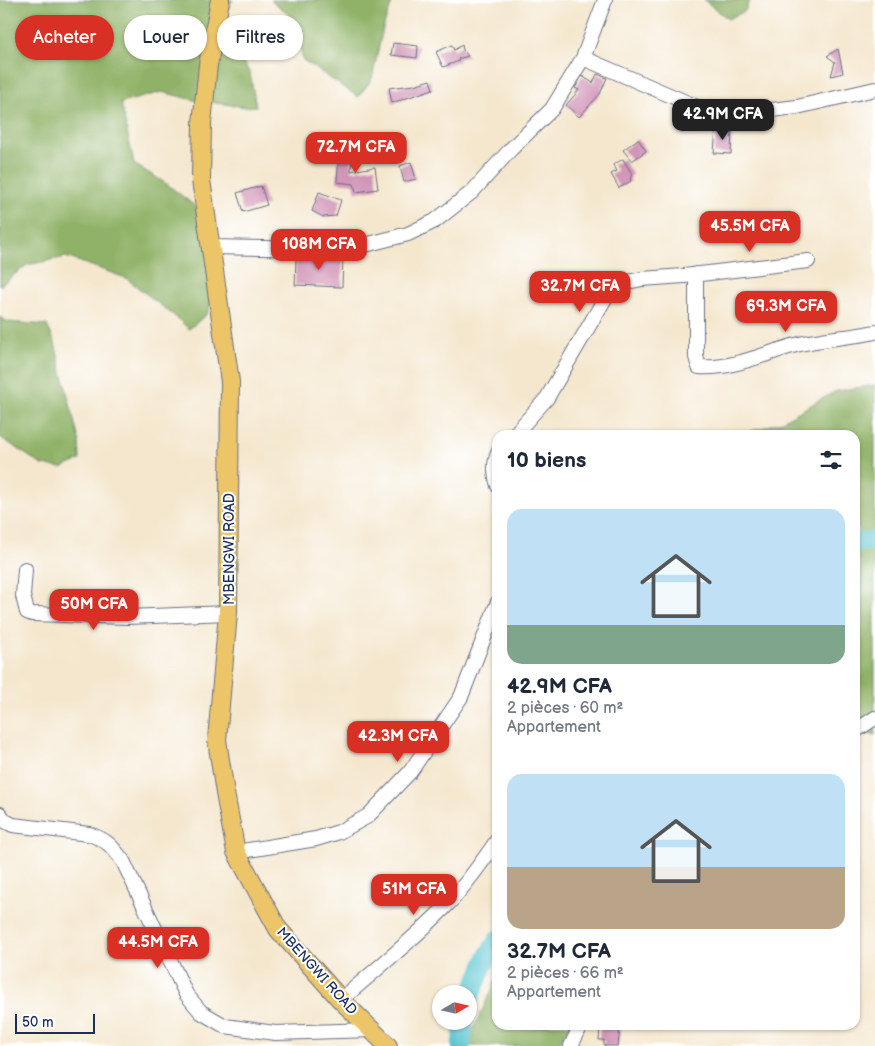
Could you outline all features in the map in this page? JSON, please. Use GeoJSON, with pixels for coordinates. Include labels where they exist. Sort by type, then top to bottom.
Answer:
{"type":"FeatureCollection","features":[{"type":"Feature","properties":{"kind":"main road","name":"MBENGWI ROAD"},"geometry":{"type":"LineString","coordinates":[[220,0],[208,65],[202,123],[201,180],[230,382],[228,613],[217,740],[236,852],[278,929],[341,1000],[388,1046]]}},
{"type":"Feature","properties":{"kind":"street"},"geometry":{"type":"LineString","coordinates":[[210,247],[319,249],[365,245],[408,234],[436,222],[472,192],[510,149],[552,109],[583,58],[605,0]]}},
{"type":"Feature","properties":{"kind":"street"},"geometry":{"type":"LineString","coordinates":[[583,58],[702,109],[737,114],[797,107],[875,89]]}},
{"type":"Feature","properties":{"kind":"street"},"geometry":{"type":"LineString","coordinates":[[518,430],[547,398],[614,286],[642,279],[808,261]]}},
{"type":"Feature","properties":{"kind":"street"},"geometry":{"type":"LineString","coordinates":[[696,274],[696,357],[699,367],[720,366],[797,344],[875,332]]}},
{"type":"Feature","properties":{"kind":"street"},"geometry":{"type":"LineString","coordinates":[[25,569],[24,605],[27,612],[32,614],[127,617],[228,613]]}},
{"type":"Feature","properties":{"kind":"street"},"geometry":{"type":"LineString","coordinates":[[236,852],[316,839],[339,832],[368,816],[410,772],[461,697],[492,617]]}},
{"type":"Feature","properties":{"kind":"street"},"geometry":{"type":"LineString","coordinates":[[860,728],[875,718]]}},
{"type":"Feature","properties":{"kind":"street"},"geometry":{"type":"LineString","coordinates":[[0,814],[5,821],[13,825],[89,834],[101,838],[111,845],[123,861],[186,994],[201,1012],[226,1026],[275,1033],[372,1030]]}},
{"type":"Feature","properties":{"kind":"street"},"geometry":{"type":"LineString","coordinates":[[341,1000],[449,902],[492,848]]}},
{"type":"Feature","properties":{"kind":"street"},"geometry":{"type":"LineString","coordinates":[[571,1046],[579,1030]]}},
{"type":"Feature","properties":{"kind":"green space"},"geometry":{"type":"Polygon","coordinates":[[[0,0],[233,0],[224,15],[217,15],[217,60],[242,60],[250,73],[256,106],[246,107],[194,100],[162,92],[121,103],[134,164],[167,184],[195,206],[219,248],[219,286],[207,314],[189,329],[126,278],[66,257],[27,265],[0,286],[0,0]]]}},
{"type":"Feature","properties":{"kind":"green space"},"geometry":{"type":"Polygon","coordinates":[[[271,0],[393,0],[383,28],[372,79],[358,97],[303,60],[303,15],[289,15],[271,0]]]}},
{"type":"Feature","properties":{"kind":"green space"},"geometry":{"type":"Polygon","coordinates":[[[704,0],[750,0],[745,11],[728,19],[704,0]]]}},
{"type":"Feature","properties":{"kind":"green space"},"geometry":{"type":"Polygon","coordinates":[[[0,317],[9,322],[47,325],[55,343],[79,440],[80,460],[62,468],[42,465],[0,437],[0,317]]]}},
{"type":"Feature","properties":{"kind":"green space"},"geometry":{"type":"Polygon","coordinates":[[[875,385],[875,735],[860,732],[860,430],[755,430],[780,422],[836,391],[875,385]]]}},
{"type":"Feature","properties":{"kind":"green space"},"geometry":{"type":"Polygon","coordinates":[[[492,989],[492,1030],[568,1030],[557,1046],[466,1046],[473,1030],[478,1030],[478,1020],[492,989]]]}},
{"type":"Feature","properties":{"kind":"building"},"geometry":{"type":"Polygon","coordinates":[[[393,43],[418,46],[417,58],[391,55],[393,43]]]}},
{"type":"Feature","properties":{"kind":"building"},"geometry":{"type":"Polygon","coordinates":[[[452,45],[454,50],[462,45],[463,50],[468,56],[443,67],[436,52],[452,45]]]}},
{"type":"Feature","properties":{"kind":"building"},"geometry":{"type":"Polygon","coordinates":[[[838,49],[843,73],[831,76],[835,62],[827,56],[838,49]]]}},
{"type":"Feature","properties":{"kind":"building"},"geometry":{"type":"Polygon","coordinates":[[[597,74],[607,78],[600,94],[579,117],[566,105],[579,90],[575,88],[582,76],[593,83],[597,74]]]}},
{"type":"Feature","properties":{"kind":"building"},"geometry":{"type":"Polygon","coordinates":[[[430,80],[433,89],[392,103],[389,88],[414,85],[430,80]]]}},
{"type":"Feature","properties":{"kind":"building"},"geometry":{"type":"Polygon","coordinates":[[[716,127],[732,129],[731,154],[714,153],[716,127]]]}},
{"type":"Feature","properties":{"kind":"building"},"geometry":{"type":"Polygon","coordinates":[[[638,139],[646,151],[632,161],[623,150],[638,139]]]}},
{"type":"Feature","properties":{"kind":"building"},"geometry":{"type":"Polygon","coordinates":[[[339,151],[352,152],[351,171],[375,167],[378,189],[356,192],[354,184],[337,182],[339,151]]]}},
{"type":"Feature","properties":{"kind":"building"},"geometry":{"type":"Polygon","coordinates":[[[623,159],[632,174],[631,181],[619,188],[611,174],[617,171],[613,165],[623,159]]]}},
{"type":"Feature","properties":{"kind":"building"},"geometry":{"type":"Polygon","coordinates":[[[411,162],[416,179],[404,182],[400,166],[411,162]]]}},
{"type":"Feature","properties":{"kind":"building"},"geometry":{"type":"Polygon","coordinates":[[[261,186],[267,205],[243,212],[237,193],[261,186]]]}},
{"type":"Feature","properties":{"kind":"building"},"geometry":{"type":"Polygon","coordinates":[[[319,192],[341,200],[336,216],[323,217],[312,211],[319,192]]]}},
{"type":"Feature","properties":{"kind":"building"},"geometry":{"type":"Polygon","coordinates":[[[343,256],[342,287],[295,285],[296,257],[343,256]]]}},
{"type":"Feature","properties":{"kind":"building"},"geometry":{"type":"Polygon","coordinates":[[[600,1030],[620,1030],[618,1046],[604,1046],[604,1040],[599,1040],[600,1030]]]}},
{"type":"Feature","properties":{"kind":"waterway"},"geometry":{"type":"LineString","coordinates":[[860,542],[875,539]]}},
{"type":"Feature","properties":{"kind":"waterway"},"geometry":{"type":"LineString","coordinates":[[475,985],[492,949]]}},
{"type":"Feature","properties":{"kind":"waterway"},"geometry":{"type":"LineString","coordinates":[[461,1046],[463,1030]]}}]}
